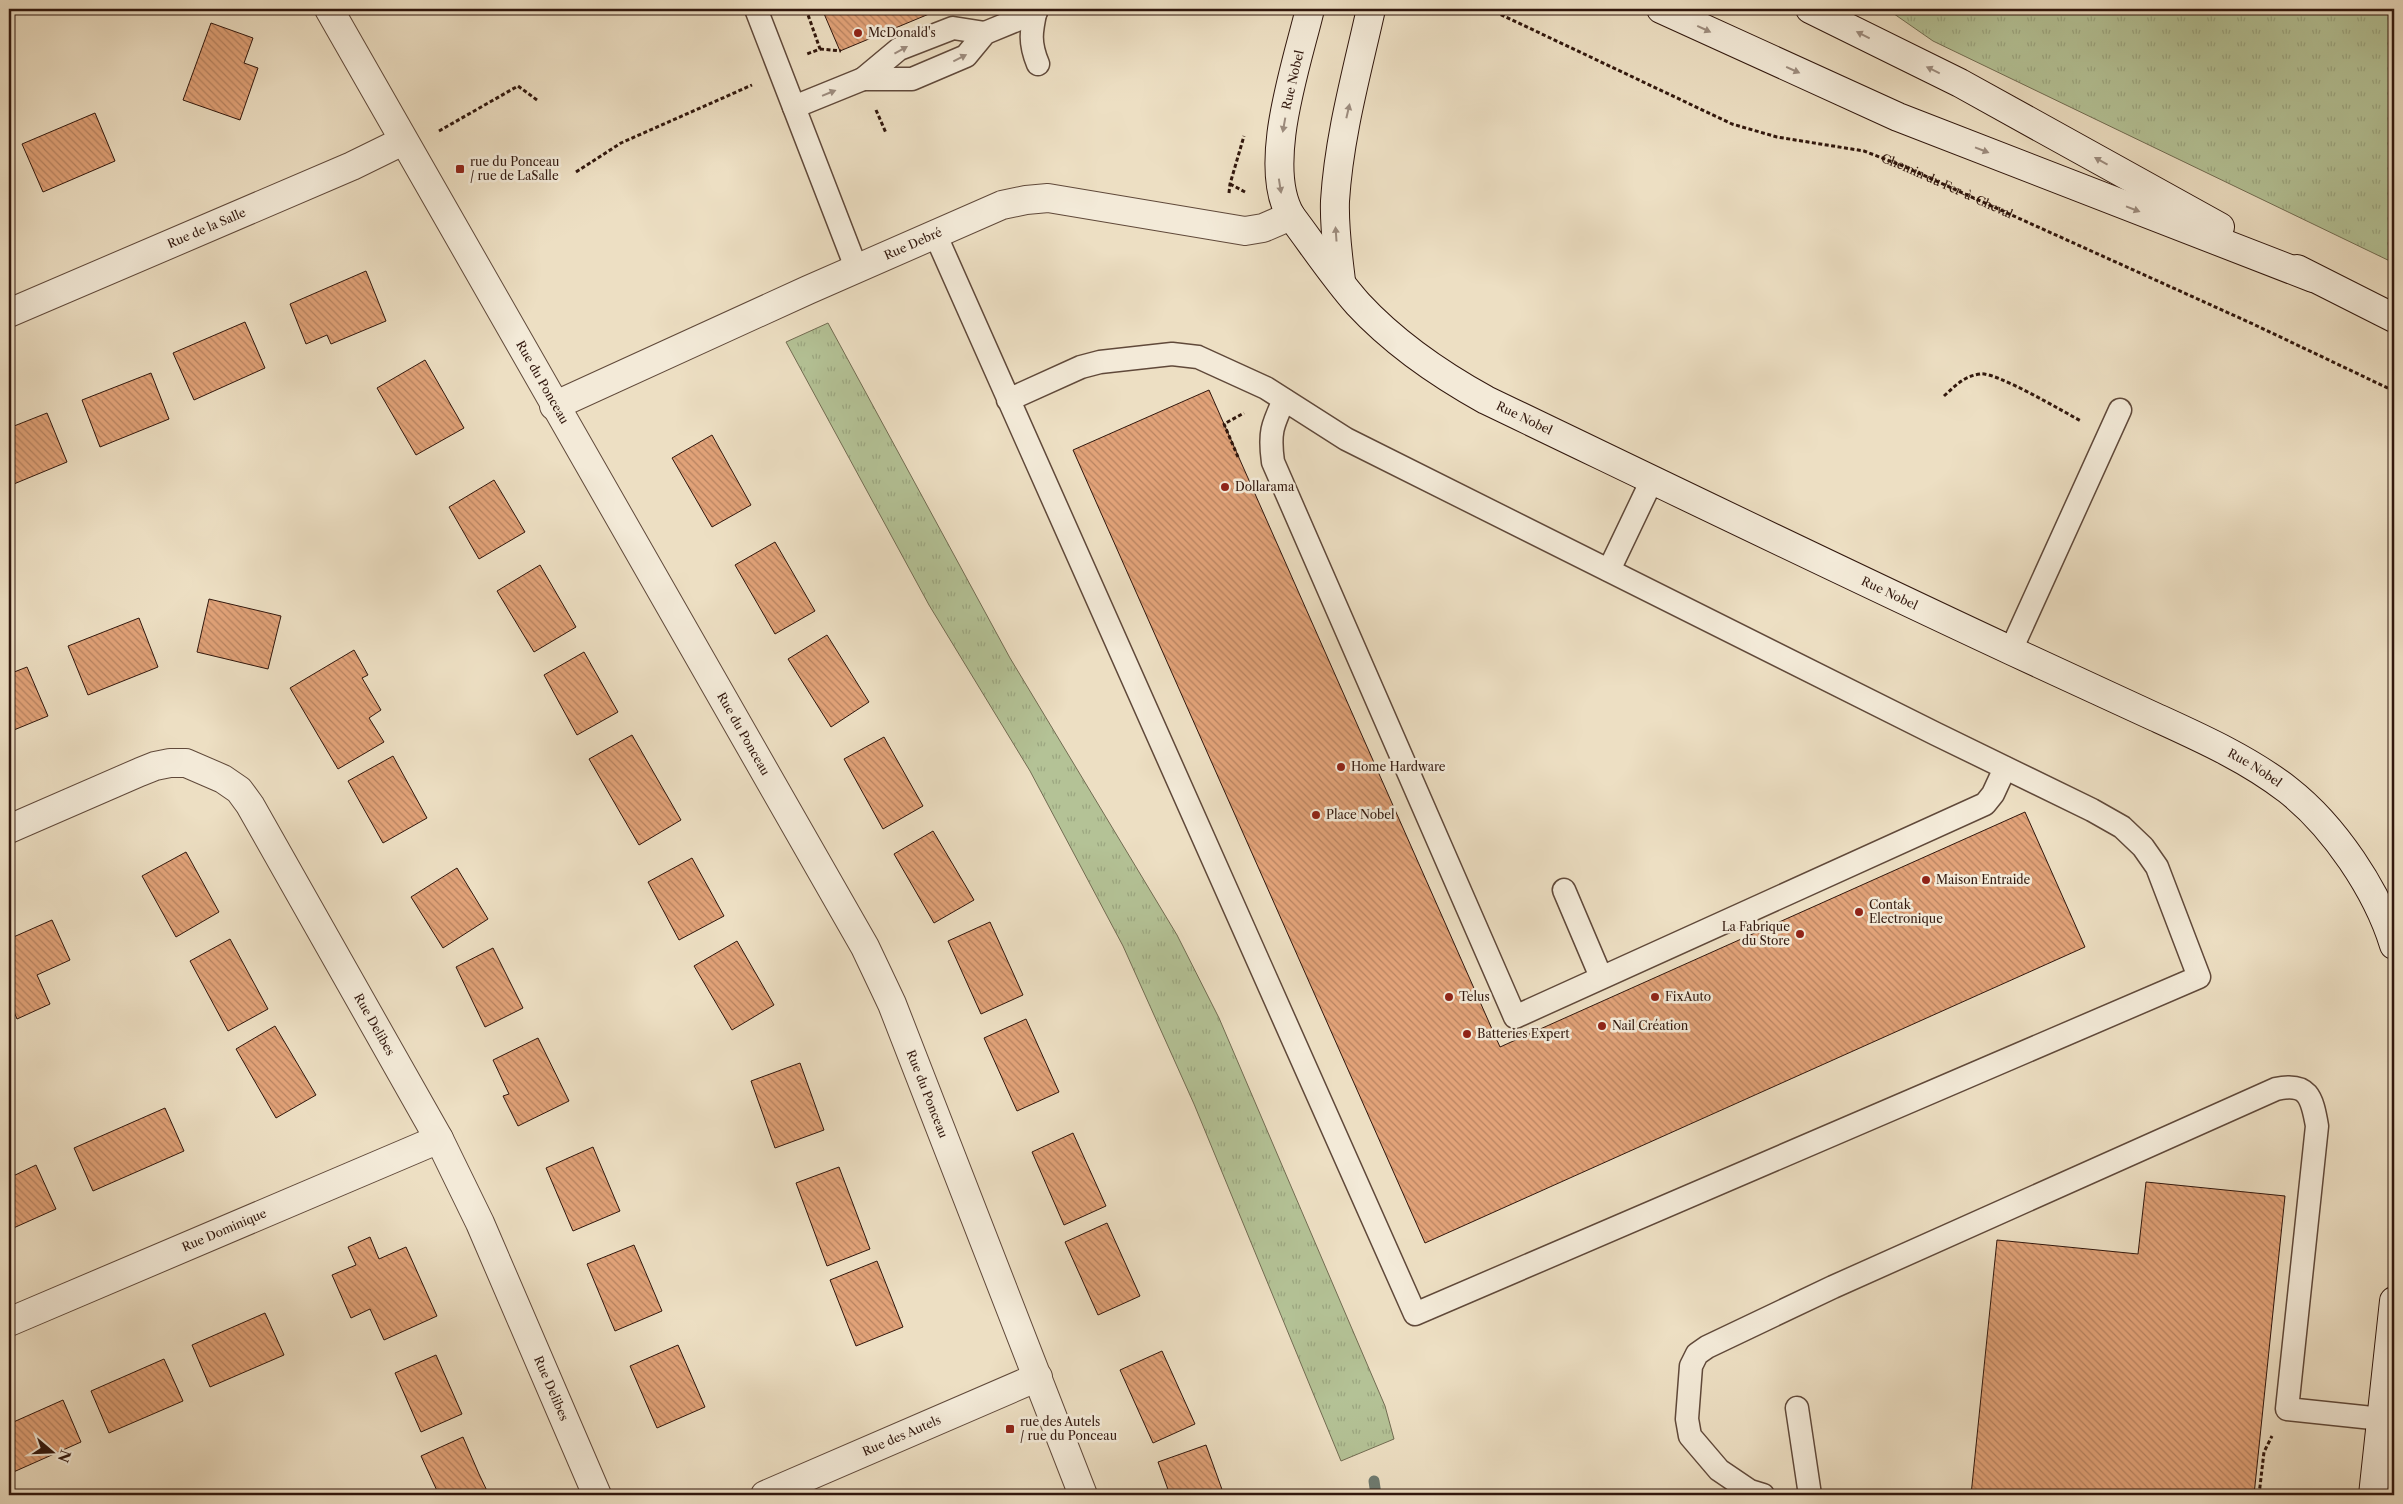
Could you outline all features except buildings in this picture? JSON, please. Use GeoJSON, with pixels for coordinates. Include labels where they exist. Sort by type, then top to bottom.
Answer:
{"type":"FeatureCollection","features":[{"type":"Feature","properties":{"kind":"street","name":"Rue du Ponceau"},"geometry":{"type":"LineString","coordinates":[[329,9],[554,406],[865,947],[892,1004],[1083,1495]]}},
{"type":"Feature","properties":{"kind":"street","name":"Rue Nobel"},"geometry":{"type":"LineString","coordinates":[[1310,9],[1279,153],[1280,186],[1285,205],[1291,216],[1341,283],[1377,323],[1420,360],[1486,400],[2011,650],[2196,735],[2251,765],[2290,792],[2328,830],[2356,867],[2383,916],[2394,946]]}},
{"type":"Feature","properties":{"kind":"street"},"geometry":{"type":"LineString","coordinates":[[1341,283],[1335,221],[1337,181],[1344,130],[1371,9]]}},
{"type":"Feature","properties":{"kind":"street"},"geometry":{"type":"LineString","coordinates":[[1661,9],[1905,120],[2312,278]]}},
{"type":"Feature","properties":{"kind":"street"},"geometry":{"type":"LineString","coordinates":[[1810,9],[1960,83],[2312,278],[2394,318]]}},
{"type":"Feature","properties":{"kind":"street","name":"Rue de la Salle"},"geometry":{"type":"LineString","coordinates":[[9,313],[352,166],[403,141]]}},
{"type":"Feature","properties":{"kind":"street","name":"Rue Debré"},"geometry":{"type":"LineString","coordinates":[[554,406],[1002,205],[1048,198],[1245,231],[1263,228],[1291,216]]}},
{"type":"Feature","properties":{"kind":"street","name":"Rue Delibes"},"geometry":{"type":"LineString","coordinates":[[9,829],[155,766],[186,763],[208,771],[239,790],[250,805],[439,1139],[480,1222],[597,1495]]}},
{"type":"Feature","properties":{"kind":"street","name":"Rue Dominique"},"geometry":{"type":"LineString","coordinates":[[9,1322],[439,1139]]}},
{"type":"Feature","properties":{"kind":"street"},"geometry":{"type":"LineString","coordinates":[[2373,1495],[2394,1301]]}},
{"type":"Feature","properties":{"kind":"street","name":"Rue des Autels"},"geometry":{"type":"LineString","coordinates":[[764,1495],[1038,1377]]}},
{"type":"Feature","properties":{"kind":"lane"},"geometry":{"type":"LineString","coordinates":[[756,9],[857,270]]}},
{"type":"Feature","properties":{"kind":"lane"},"geometry":{"type":"LineString","coordinates":[[863,79],[912,79],[966,56],[985,34],[1036,11]]}},
{"type":"Feature","properties":{"kind":"lane"},"geometry":{"type":"LineString","coordinates":[[1036,11],[1031,34],[1031,47],[1038,64]]}},
{"type":"Feature","properties":{"kind":"lane"},"geometry":{"type":"LineString","coordinates":[[794,107],[863,79],[899,49],[953,28],[985,34]]}},
{"type":"Feature","properties":{"kind":"lane"},"geometry":{"type":"LineString","coordinates":[[936,236],[1008,400],[1415,1314],[2199,977],[2157,867],[2144,847],[2114,823],[1346,439],[1266,388],[1198,358],[1172,354],[1100,362],[1081,367],[1008,400]]}},
{"type":"Feature","properties":{"kind":"lane"},"geometry":{"type":"LineString","coordinates":[[1284,400],[1273,423],[1270,439],[1273,462],[1515,1017],[1985,804],[1993,794],[2005,768]]}},
{"type":"Feature","properties":{"kind":"lane"},"geometry":{"type":"LineString","coordinates":[[2011,650],[2120,410]]}},
{"type":"Feature","properties":{"kind":"lane"},"geometry":{"type":"LineString","coordinates":[[1609,570],[1652,480]]}},
{"type":"Feature","properties":{"kind":"lane"},"geometry":{"type":"LineString","coordinates":[[1564,890],[1600,977]]}},
{"type":"Feature","properties":{"kind":"lane"},"geometry":{"type":"LineString","coordinates":[[1764,1495],[1750,1491],[1719,1470],[1690,1436],[1687,1419],[1691,1366],[1697,1354],[1707,1347],[1833,1287],[2276,1089],[2289,1086],[2300,1088],[2309,1095],[2315,1110],[2317,1126],[2287,1409],[2382,1419]]}},
{"type":"Feature","properties":{"kind":"lane"},"geometry":{"type":"LineString","coordinates":[[1797,1408],[1810,1495]]}},
{"type":"Feature","properties":{"kind":"path"},"geometry":{"type":"LineString","coordinates":[[806,9],[820,49]]}},
{"type":"Feature","properties":{"kind":"path","name":"Chemin du Fer-à-Cheval"},"geometry":{"type":"LineString","coordinates":[[1489,9],[1732,124],[1777,137],[1864,152],[1903,166],[2226,312],[2394,391]]}},
{"type":"Feature","properties":{"kind":"path"},"geometry":{"type":"LineString","coordinates":[[803,56],[820,49],[840,51],[844,49]]}},
{"type":"Feature","properties":{"kind":"path"},"geometry":{"type":"LineString","coordinates":[[576,172],[621,143],[757,82]]}},
{"type":"Feature","properties":{"kind":"path"},"geometry":{"type":"LineString","coordinates":[[432,135],[518,86],[537,100]]}},
{"type":"Feature","properties":{"kind":"path"},"geometry":{"type":"LineString","coordinates":[[876,109],[886,133]]}},
{"type":"Feature","properties":{"kind":"path"},"geometry":{"type":"LineString","coordinates":[[1230,184],[1246,130]]}},
{"type":"Feature","properties":{"kind":"path"},"geometry":{"type":"LineString","coordinates":[[1944,396],[1963,379],[1982,373],[1999,379],[2108,436]]}},
{"type":"Feature","properties":{"kind":"path"},"geometry":{"type":"LineString","coordinates":[[2259,1495],[2264,1452]]}},
{"type":"Feature","properties":{"kind":"green space"},"geometry":{"type":"Polygon","coordinates":[[[1887,9],[2394,9],[2394,263],[1933,41],[1887,9]]]}},
{"type":"Feature","properties":{"kind":"green space"},"geometry":{"type":"Polygon","coordinates":[[[828,323],[1010,658],[1177,935],[1219,1018],[1385,1406],[1394,1439],[1341,1461],[1194,1104],[1123,946],[1030,771],[929,605],[786,342],[828,323]]]}},
{"type":"Feature","properties":{"kind":"waterway"},"geometry":{"type":"LineString","coordinates":[[1374,1481],[1376,1495]]}},
{"type":"Feature","properties":{"kind":"place","name":"McDonald's"},"geometry":{"type":"Point","coordinates":[858,33]}},
{"type":"Feature","properties":{"kind":"place","name":"rue du Ponceau / rue de LaSalle"},"geometry":{"type":"Point","coordinates":[460,169]}},
{"type":"Feature","properties":{"kind":"place","name":"Dollarama"},"geometry":{"type":"Point","coordinates":[1225,487]}},
{"type":"Feature","properties":{"kind":"place","name":"Home Hardware"},"geometry":{"type":"Point","coordinates":[1341,767]}},
{"type":"Feature","properties":{"kind":"place","name":"Place Nobel"},"geometry":{"type":"Point","coordinates":[1316,815]}},
{"type":"Feature","properties":{"kind":"place","name":"Maison Entraide"},"geometry":{"type":"Point","coordinates":[1926,880]}},
{"type":"Feature","properties":{"kind":"place","name":"Contak Electronique"},"geometry":{"type":"Point","coordinates":[1859,912]}},
{"type":"Feature","properties":{"kind":"place","name":"La Fabrique du Store"},"geometry":{"type":"Point","coordinates":[1800,934]}},
{"type":"Feature","properties":{"kind":"place","name":"Telus"},"geometry":{"type":"Point","coordinates":[1449,997]}},
{"type":"Feature","properties":{"kind":"place","name":"FixAuto"},"geometry":{"type":"Point","coordinates":[1655,997]}},
{"type":"Feature","properties":{"kind":"place","name":"Nail Création"},"geometry":{"type":"Point","coordinates":[1602,1026]}},
{"type":"Feature","properties":{"kind":"place","name":"Batteries Expert"},"geometry":{"type":"Point","coordinates":[1467,1034]}},
{"type":"Feature","properties":{"kind":"place","name":"rue des Autels / rue du Ponceau"},"geometry":{"type":"Point","coordinates":[1010,1429]}}]}
